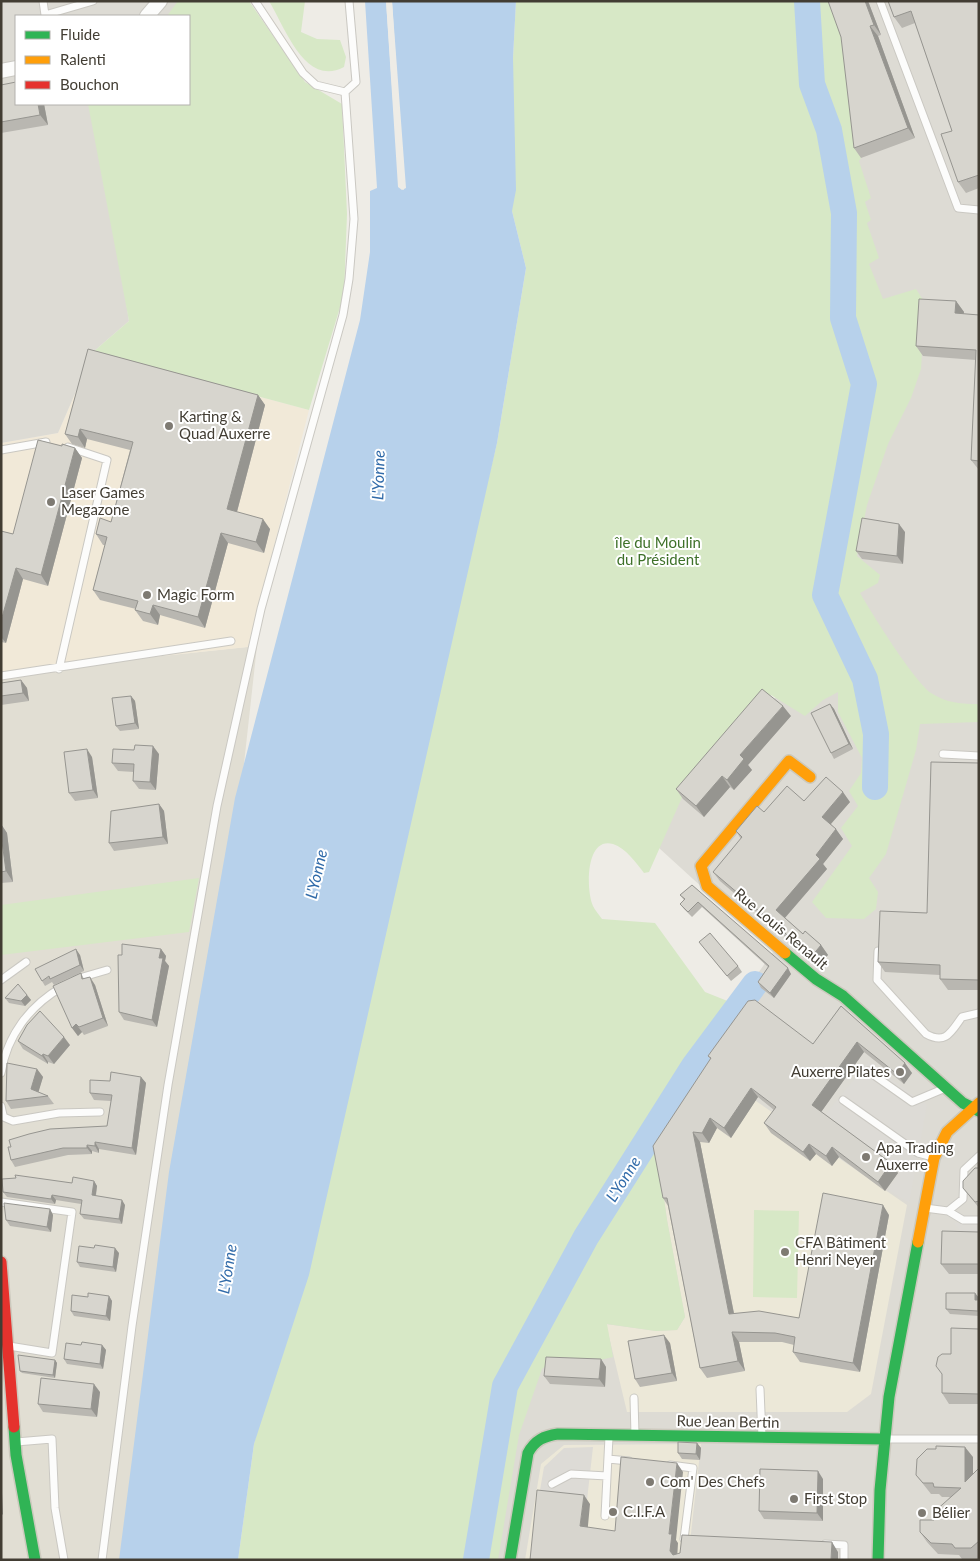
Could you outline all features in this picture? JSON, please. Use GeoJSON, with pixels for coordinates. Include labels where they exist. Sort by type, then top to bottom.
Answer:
{"type":"FeatureCollection","features":[{"type":"Feature","properties":{"kind":"street"},"geometry":{"type":"LineString","coordinates":[[148,15],[160,1]]}},
{"type":"Feature","properties":{"kind":"street"},"geometry":{"type":"LineString","coordinates":[[1,71],[15,68]]}},
{"type":"Feature","properties":{"kind":"street","name":"Rue Louis Renault"},"geometry":{"type":"LineString","coordinates":[[810,777],[789,760],[701,866],[707,886],[816,978],[842,996],[946,1088],[976,1108]]}},
{"type":"Feature","properties":{"kind":"street"},"geometry":{"type":"LineString","coordinates":[[878,1560],[884,1439],[899,1341],[934,1158],[947,1132],[976,1108]]}},
{"type":"Feature","properties":{"kind":"street"},"geometry":{"type":"LineString","coordinates":[[1,1262],[16,1442],[24,1506],[35,1560]]}},
{"type":"Feature","properties":{"kind":"street","name":"Rue Jean Bertin"},"geometry":{"type":"LineString","coordinates":[[510,1560],[528,1453],[532,1445],[544,1436],[571,1434],[884,1439]]}},
{"type":"Feature","properties":{"kind":"lane"},"geometry":{"type":"LineString","coordinates":[[43,1],[45,15],[93,1]]}},
{"type":"Feature","properties":{"kind":"lane"},"geometry":{"type":"LineString","coordinates":[[255,1],[303,73],[316,85],[346,92]]}},
{"type":"Feature","properties":{"kind":"lane"},"geometry":{"type":"LineString","coordinates":[[102,1560],[132,1326],[168,1086],[217,806],[261,609],[343,315],[349,279],[354,219],[346,92],[356,82],[349,1]]}},
{"type":"Feature","properties":{"kind":"lane"},"geometry":{"type":"LineString","coordinates":[[880,1],[958,208],[979,210]]}},
{"type":"Feature","properties":{"kind":"lane"},"geometry":{"type":"LineString","coordinates":[[1,450],[44,441],[54,444]]}},
{"type":"Feature","properties":{"kind":"lane"},"geometry":{"type":"LineString","coordinates":[[59,669],[107,460],[63,446]]}},
{"type":"Feature","properties":{"kind":"lane"},"geometry":{"type":"LineString","coordinates":[[1,676],[59,669],[231,641]]}},
{"type":"Feature","properties":{"kind":"lane"},"geometry":{"type":"LineString","coordinates":[[943,754],[979,756]]}},
{"type":"Feature","properties":{"kind":"lane"},"geometry":{"type":"LineString","coordinates":[[878,951],[877,980],[926,1034],[937,1040],[944,1038],[952,1032],[962,1017],[979,1013]]}},
{"type":"Feature","properties":{"kind":"lane"},"geometry":{"type":"LineString","coordinates":[[1,980],[26,962]]}},
{"type":"Feature","properties":{"kind":"lane"},"geometry":{"type":"LineString","coordinates":[[1,1073],[4,1049],[18,1024],[49,994],[77,978],[107,970]]}},
{"type":"Feature","properties":{"kind":"lane"},"geometry":{"type":"LineString","coordinates":[[868,1071],[912,1102],[946,1088]]}},
{"type":"Feature","properties":{"kind":"lane"},"geometry":{"type":"LineString","coordinates":[[843,1100],[918,1153],[934,1158]]}},
{"type":"Feature","properties":{"kind":"lane"},"geometry":{"type":"LineString","coordinates":[[1,1106],[2,1116],[13,1121],[59,1112],[100,1112]]}},
{"type":"Feature","properties":{"kind":"lane"},"geometry":{"type":"LineString","coordinates":[[948,1211],[963,1199],[964,1170],[979,1156]]}},
{"type":"Feature","properties":{"kind":"lane"},"geometry":{"type":"LineString","coordinates":[[1,1202],[72,1212],[52,1353],[8,1346]]}},
{"type":"Feature","properties":{"kind":"lane"},"geometry":{"type":"LineString","coordinates":[[925,1208],[948,1211],[963,1220],[979,1220]]}},
{"type":"Feature","properties":{"kind":"lane"},"geometry":{"type":"LineString","coordinates":[[760,1389],[762,1437]]}},
{"type":"Feature","properties":{"kind":"lane"},"geometry":{"type":"LineString","coordinates":[[634,1398],[635,1435]]}},
{"type":"Feature","properties":{"kind":"lane"},"geometry":{"type":"LineString","coordinates":[[605,1516],[610,1435]]}},
{"type":"Feature","properties":{"kind":"lane"},"geometry":{"type":"LineString","coordinates":[[884,1439],[979,1440]]}},
{"type":"Feature","properties":{"kind":"lane"},"geometry":{"type":"LineString","coordinates":[[16,1442],[52,1440],[55,1508],[64,1560]]}},
{"type":"Feature","properties":{"kind":"lane"},"geometry":{"type":"LineString","coordinates":[[608,1459],[636,1462]]}},
{"type":"Feature","properties":{"kind":"lane"},"geometry":{"type":"LineString","coordinates":[[664,1465],[692,1468],[684,1542],[694,1539]]}},
{"type":"Feature","properties":{"kind":"lane"},"geometry":{"type":"LineString","coordinates":[[552,1484],[571,1474],[607,1476]]}},
{"type":"Feature","properties":{"kind":"lane"},"geometry":{"type":"LineString","coordinates":[[814,1544],[844,1545],[844,1560]]}},
{"type":"Feature","properties":{"kind":"shaded area"},"geometry":{"type":"Polygon","coordinates":[[[1,1],[188,1],[171,15],[15,15],[15,105],[95,105],[129,321],[93,352],[58,433],[1,443],[1,1]]]}},
{"type":"Feature","properties":{"kind":"shaded area"},"geometry":{"type":"Polygon","coordinates":[[[801,1],[979,1],[979,1560],[486,1560],[517,1402],[671,1096],[773,952],[636,827],[846,632],[801,1]]]}},
{"type":"Feature","properties":{"kind":"shaded area"},"geometry":{"type":"Polygon","coordinates":[[[93,352],[309,410],[248,647],[1,673],[1,443],[58,433],[93,352]]]}},
{"type":"Feature","properties":{"kind":"shaded area"},"geometry":{"type":"Polygon","coordinates":[[[257,646],[156,1560],[1,1560],[1,673],[257,646]]]}},
{"type":"Feature","properties":{"kind":"shaded area"},"geometry":{"type":"Polygon","coordinates":[[[868,1062],[927,1105],[909,1203],[888,1190],[901,1170],[826,1114],[868,1062]]]}},
{"type":"Feature","properties":{"kind":"shaded area","name":"CFA Bâtiment Henri Neyer"},"geometry":{"type":"Polygon","coordinates":[[[708,1068],[907,1205],[871,1394],[847,1412],[627,1412],[606,1324],[656,1331],[677,1330],[685,1317],[667,1220],[657,1149],[708,1068]]]}},
{"type":"Feature","properties":{"kind":"shaded area"},"geometry":{"type":"Polygon","coordinates":[[[954,1223],[979,1223],[979,1232],[962,1233],[954,1223]]]}},
{"type":"Feature","properties":{"kind":"shaded area","name":"C.I.F.A"},"geometry":{"type":"Polygon","coordinates":[[[701,1444],[688,1560],[525,1560],[541,1464],[564,1445],[701,1444]]]}},
{"type":"Feature","properties":{"kind":"shaded area"},"geometry":{"type":"Polygon","coordinates":[[[593,1447],[587,1500],[539,1496],[544,1467],[564,1448],[593,1447]]]}},
{"type":"Feature","properties":{"kind":"green space"},"geometry":{"type":"Polygon","coordinates":[[[178,1],[249,1],[305,82],[342,104],[347,214],[344,294],[309,410],[93,352],[129,321],[88,105],[190,105],[190,15],[168,15],[178,1]]]}},
{"type":"Feature","properties":{"kind":"green space"},"geometry":{"type":"Polygon","coordinates":[[[269,1],[305,1],[301,32],[317,39],[340,40],[346,57],[344,67],[330,71],[318,69],[307,62],[289,39],[269,1]]]}},
{"type":"Feature","properties":{"kind":"green space","name":"île du Moulin du Président"},"geometry":{"type":"Polygon","coordinates":[[[516,1],[831,1],[848,47],[861,158],[859,161],[871,198],[865,202],[871,220],[867,223],[879,258],[869,264],[883,299],[916,289],[925,303],[921,369],[911,398],[888,444],[867,505],[857,556],[880,575],[878,583],[860,593],[894,646],[924,686],[931,693],[948,701],[979,704],[979,722],[920,724],[916,750],[886,854],[869,878],[878,892],[876,909],[864,919],[826,918],[812,902],[852,846],[841,828],[858,806],[849,791],[861,773],[862,758],[838,712],[838,692],[823,700],[805,716],[771,695],[684,793],[649,872],[644,873],[631,857],[618,846],[604,844],[597,848],[590,866],[589,889],[593,906],[602,919],[655,923],[705,992],[730,1002],[758,999],[708,1068],[657,1149],[667,1220],[685,1317],[677,1330],[656,1331],[607,1324],[613,1357],[596,1361],[553,1360],[542,1369],[519,1435],[498,1560],[238,1560],[254,1444],[497,443],[526,268],[512,211],[513,58],[516,1]]]}},
{"type":"Feature","properties":{"kind":"green space"},"geometry":{"type":"Polygon","coordinates":[[[199,878],[189,932],[1,955],[1,905],[199,878]]]}},
{"type":"Feature","properties":{"kind":"green space"},"geometry":{"type":"Polygon","coordinates":[[[754,1210],[799,1211],[797,1298],[753,1297],[754,1210]]]}},
{"type":"Feature","properties":{"kind":"water"},"geometry":{"type":"Polygon","coordinates":[[[365,1],[386,1],[399,187],[404,190],[392,1],[516,1],[513,58],[516,190],[512,211],[526,268],[497,443],[309,1275],[254,1444],[238,1560],[119,1560],[169,1172],[235,798],[360,320],[370,252],[370,191],[377,188],[365,1]]]}},
{"type":"Feature","properties":{"kind":"pier"},"geometry":{"type":"Polygon","coordinates":[[[386,1],[389,1],[402,188],[390,1],[392,1],[406,188],[402,190],[398,187],[386,1]]]}},
{"type":"Feature","properties":{"kind":"building"},"geometry":{"type":"Polygon","coordinates":[[[828,1],[865,1],[874,25],[870,26],[908,128],[854,148],[841,37],[828,1]]]}},
{"type":"Feature","properties":{"kind":"building"},"geometry":{"type":"Polygon","coordinates":[[[888,1],[979,1],[979,175],[958,182],[941,134],[952,131],[911,11],[894,17],[888,1]]]}},
{"type":"Feature","properties":{"kind":"building"},"geometry":{"type":"Polygon","coordinates":[[[15,82],[15,105],[38,105],[40,115],[1,122],[1,85],[15,82]]]}},
{"type":"Feature","properties":{"kind":"building"},"geometry":{"type":"Polygon","coordinates":[[[919,299],[956,301],[955,313],[979,315],[979,461],[971,460],[976,350],[916,346],[919,299]]]}},
{"type":"Feature","properties":{"kind":"building"},"geometry":{"type":"Polygon","coordinates":[[[88,349],[258,395],[227,509],[263,519],[256,542],[221,533],[198,617],[153,605],[150,614],[135,610],[138,601],[93,590],[107,537],[96,534],[100,518],[111,522],[133,442],[80,429],[78,437],[65,434],[88,349]]]}},
{"type":"Feature","properties":{"kind":"building","name":"Laser Games Megazone"},"geometry":{"type":"Polygon","coordinates":[[[38,440],[75,448],[41,575],[16,568],[1,621],[1,531],[13,534],[38,440]]]}},
{"type":"Feature","properties":{"kind":"building"},"geometry":{"type":"Polygon","coordinates":[[[862,518],[899,524],[897,556],[856,551],[862,518]]]}},
{"type":"Feature","properties":{"kind":"building"},"geometry":{"type":"Polygon","coordinates":[[[21,680],[23,693],[1,696],[1,683],[21,680]]]}},
{"type":"Feature","properties":{"kind":"building"},"geometry":{"type":"Polygon","coordinates":[[[762,689],[783,706],[740,755],[744,759],[727,780],[722,776],[696,806],[676,789],[762,689]]]}},
{"type":"Feature","properties":{"kind":"building"},"geometry":{"type":"Polygon","coordinates":[[[131,696],[135,723],[116,726],[112,698],[131,696]]]}},
{"type":"Feature","properties":{"kind":"building"},"geometry":{"type":"Polygon","coordinates":[[[830,704],[849,744],[831,753],[811,713],[830,704]]]}},
{"type":"Feature","properties":{"kind":"building"},"geometry":{"type":"Polygon","coordinates":[[[135,745],[153,746],[150,782],[133,781],[134,764],[112,763],[113,749],[134,750],[135,745]]]}},
{"type":"Feature","properties":{"kind":"building"},"geometry":{"type":"Polygon","coordinates":[[[87,749],[93,790],[69,793],[64,752],[87,749]]]}},
{"type":"Feature","properties":{"kind":"building"},"geometry":{"type":"Polygon","coordinates":[[[931,762],[979,763],[979,980],[940,979],[940,965],[878,962],[880,911],[927,913],[931,762]]]}},
{"type":"Feature","properties":{"kind":"building"},"geometry":{"type":"Polygon","coordinates":[[[826,777],[843,792],[822,817],[836,829],[816,855],[820,859],[776,910],[803,934],[805,931],[821,945],[812,956],[713,872],[742,837],[736,831],[757,806],[764,812],[787,786],[804,801],[826,777]]]}},
{"type":"Feature","properties":{"kind":"building"},"geometry":{"type":"Polygon","coordinates":[[[159,804],[163,837],[109,843],[111,811],[159,804]]]}},
{"type":"Feature","properties":{"kind":"building"},"geometry":{"type":"Polygon","coordinates":[[[1,834],[6,871],[1,872],[1,834]]]}},
{"type":"Feature","properties":{"kind":"building"},"geometry":{"type":"Polygon","coordinates":[[[692,885],[788,968],[770,993],[758,982],[769,966],[698,902],[688,912],[680,904],[685,899],[680,895],[692,885]]]}},
{"type":"Feature","properties":{"kind":"building"},"geometry":{"type":"Polygon","coordinates":[[[710,933],[738,966],[727,976],[699,942],[710,933]]]}},
{"type":"Feature","properties":{"kind":"building"},"geometry":{"type":"Polygon","coordinates":[[[122,944],[161,949],[159,958],[163,958],[152,1020],[119,1012],[118,955],[122,955],[122,944]]]}},
{"type":"Feature","properties":{"kind":"building"},"geometry":{"type":"Polygon","coordinates":[[[76,949],[80,965],[50,979],[49,976],[42,981],[35,969],[76,949]]]}},
{"type":"Feature","properties":{"kind":"building"},"geometry":{"type":"Polygon","coordinates":[[[81,973],[82,979],[90,977],[103,1018],[79,1027],[76,1024],[72,1028],[53,986],[81,973]]]}},
{"type":"Feature","properties":{"kind":"building"},"geometry":{"type":"Polygon","coordinates":[[[18,984],[27,995],[21,1001],[5,998],[18,984]]]}},
{"type":"Feature","properties":{"kind":"building"},"geometry":{"type":"Polygon","coordinates":[[[755,1000],[813,1044],[841,1006],[905,1063],[897,1074],[857,1042],[812,1105],[891,1163],[878,1182],[832,1147],[826,1156],[809,1144],[803,1152],[764,1123],[776,1107],[751,1088],[724,1128],[710,1118],[702,1133],[693,1132],[729,1314],[759,1311],[799,1318],[823,1193],[883,1205],[853,1363],[793,1352],[795,1337],[775,1333],[732,1332],[738,1361],[700,1368],[667,1198],[663,1198],[653,1146],[711,1058],[708,1056],[748,1001],[755,1000]]]}},
{"type":"Feature","properties":{"kind":"building"},"geometry":{"type":"Polygon","coordinates":[[[40,1011],[64,1037],[48,1056],[43,1054],[42,1056],[18,1041],[27,1025],[40,1011]]]}},
{"type":"Feature","properties":{"kind":"building"},"geometry":{"type":"Polygon","coordinates":[[[7,1063],[37,1069],[31,1089],[48,1096],[6,1101],[7,1063]]]}},
{"type":"Feature","properties":{"kind":"building"},"geometry":{"type":"Polygon","coordinates":[[[111,1072],[141,1077],[132,1148],[95,1142],[95,1146],[87,1145],[87,1148],[63,1148],[11,1160],[8,1147],[11,1147],[9,1140],[50,1129],[107,1126],[112,1095],[90,1093],[90,1080],[110,1081],[111,1072]]]}},
{"type":"Feature","properties":{"kind":"building"},"geometry":{"type":"Polygon","coordinates":[[[975,1168],[979,1168],[979,1201],[975,1202],[963,1188],[963,1181],[975,1168]]]}},
{"type":"Feature","properties":{"kind":"building"},"geometry":{"type":"Polygon","coordinates":[[[15,1175],[72,1183],[73,1177],[94,1181],[92,1195],[122,1200],[119,1219],[80,1214],[82,1200],[52,1195],[51,1199],[3,1192],[2,1179],[16,1178],[15,1175]]]}},
{"type":"Feature","properties":{"kind":"building"},"geometry":{"type":"Polygon","coordinates":[[[4,1203],[50,1209],[47,1227],[6,1220],[4,1203]]]}},
{"type":"Feature","properties":{"kind":"building"},"geometry":{"type":"Polygon","coordinates":[[[942,1231],[979,1232],[979,1264],[941,1264],[942,1231]]]}},
{"type":"Feature","properties":{"kind":"building"},"geometry":{"type":"Polygon","coordinates":[[[95,1245],[115,1248],[113,1267],[77,1262],[79,1246],[94,1248],[95,1245]]]}},
{"type":"Feature","properties":{"kind":"building"},"geometry":{"type":"Polygon","coordinates":[[[88,1293],[109,1296],[106,1316],[71,1311],[72,1295],[88,1297],[88,1293]]]}},
{"type":"Feature","properties":{"kind":"building"},"geometry":{"type":"Polygon","coordinates":[[[946,1293],[975,1293],[975,1300],[978,1300],[978,1311],[946,1309],[946,1293]]]}},
{"type":"Feature","properties":{"kind":"building"},"geometry":{"type":"Polygon","coordinates":[[[951,1328],[979,1329],[979,1394],[942,1393],[942,1374],[936,1366],[938,1357],[942,1354],[951,1354],[951,1328]]]}},
{"type":"Feature","properties":{"kind":"building"},"geometry":{"type":"Polygon","coordinates":[[[664,1335],[672,1373],[635,1379],[628,1341],[664,1335]]]}},
{"type":"Feature","properties":{"kind":"building"},"geometry":{"type":"Polygon","coordinates":[[[82,1342],[102,1345],[100,1364],[64,1359],[66,1343],[81,1345],[82,1342]]]}},
{"type":"Feature","properties":{"kind":"building"},"geometry":{"type":"Polygon","coordinates":[[[18,1355],[55,1360],[53,1375],[20,1371],[18,1355]]]}},
{"type":"Feature","properties":{"kind":"building"},"geometry":{"type":"Polygon","coordinates":[[[546,1357],[601,1359],[599,1379],[544,1376],[546,1357]]]}},
{"type":"Feature","properties":{"kind":"building"},"geometry":{"type":"Polygon","coordinates":[[[41,1378],[94,1384],[91,1409],[38,1404],[41,1378]]]}},
{"type":"Feature","properties":{"kind":"building"},"geometry":{"type":"Polygon","coordinates":[[[678,1442],[697,1443],[696,1454],[678,1453],[678,1442]]]}},
{"type":"Feature","properties":{"kind":"building"},"geometry":{"type":"Polygon","coordinates":[[[936,1446],[965,1447],[965,1482],[979,1468],[979,1541],[971,1548],[955,1548],[952,1544],[931,1543],[920,1532],[920,1520],[934,1520],[934,1512],[961,1488],[934,1487],[933,1483],[923,1483],[916,1475],[917,1459],[927,1449],[936,1449],[936,1446]]]}},
{"type":"Feature","properties":{"kind":"building"},"geometry":{"type":"Polygon","coordinates":[[[621,1457],[677,1463],[669,1534],[672,1534],[670,1551],[673,1555],[680,1553],[682,1535],[832,1542],[831,1560],[530,1560],[537,1490],[584,1495],[580,1526],[615,1531],[621,1457]]]}},
{"type":"Feature","properties":{"kind":"building","name":"First Stop"},"geometry":{"type":"Polygon","coordinates":[[[760,1469],[818,1471],[817,1513],[759,1511],[760,1469]]]}},
{"type":"Feature","properties":{"kind":"waterway"},"geometry":{"type":"LineString","coordinates":[[807,1],[812,84],[829,130],[844,213],[843,318],[864,384],[825,595],[865,679],[876,734],[875,787]]}},
{"type":"Feature","properties":{"kind":"waterway","name":"L'Yonne"},"geometry":{"type":"LineString","coordinates":[[476,1560],[505,1386],[586,1237],[694,1066],[755,984]]}},
{"type":"Feature","properties":{"kind":"traffic: fast"},"geometry":{"type":"LineString","coordinates":[[785,953],[816,979],[843,996],[963,1103],[979,1111]]}},
{"type":"Feature","properties":{"kind":"traffic: fast"},"geometry":{"type":"LineString","coordinates":[[878,1560],[880,1490],[889,1397],[918,1242]]}},
{"type":"Feature","properties":{"kind":"traffic: fast"},"geometry":{"type":"LineString","coordinates":[[14,1427],[16,1455],[35,1560]]}},
{"type":"Feature","properties":{"kind":"traffic: fast"},"geometry":{"type":"LineString","coordinates":[[510,1560],[528,1453],[540,1439],[548,1436],[558,1434],[884,1439]]}},
{"type":"Feature","properties":{"kind":"traffic: slow"},"geometry":{"type":"LineString","coordinates":[[785,953],[707,886],[701,866],[789,761],[810,777]]}},
{"type":"Feature","properties":{"kind":"traffic: slow"},"geometry":{"type":"LineString","coordinates":[[918,1242],[934,1158],[947,1132],[979,1103]]}},
{"type":"Feature","properties":{"kind":"traffic: jam"},"geometry":{"type":"LineString","coordinates":[[1,1262],[14,1427]]}},
{"type":"Feature","properties":{"kind":"place","name":"Karting & Quad Auxerre"},"geometry":{"type":"Point","coordinates":[169,426]}},
{"type":"Feature","properties":{"kind":"place","name":"Laser Games Megazone"},"geometry":{"type":"Point","coordinates":[51,502]}},
{"type":"Feature","properties":{"kind":"place","name":"Magic Form"},"geometry":{"type":"Point","coordinates":[147,595]}},
{"type":"Feature","properties":{"kind":"place","name":"Auxerre Pilates"},"geometry":{"type":"Point","coordinates":[900,1072]}},
{"type":"Feature","properties":{"kind":"place","name":"Apa Trading Auxerre"},"geometry":{"type":"Point","coordinates":[866,1157]}},
{"type":"Feature","properties":{"kind":"place","name":"CFA Bâtiment Henri Neyer"},"geometry":{"type":"Point","coordinates":[785,1252]}},
{"type":"Feature","properties":{"kind":"place","name":"Com' Des Chefs"},"geometry":{"type":"Point","coordinates":[650,1482]}},
{"type":"Feature","properties":{"kind":"place","name":"First Stop"},"geometry":{"type":"Point","coordinates":[794,1499]}},
{"type":"Feature","properties":{"kind":"place","name":"C.I.F.A"},"geometry":{"type":"Point","coordinates":[613,1512]}},
{"type":"Feature","properties":{"kind":"place","name":"Bélier"},"geometry":{"type":"Point","coordinates":[922,1513]}}]}
